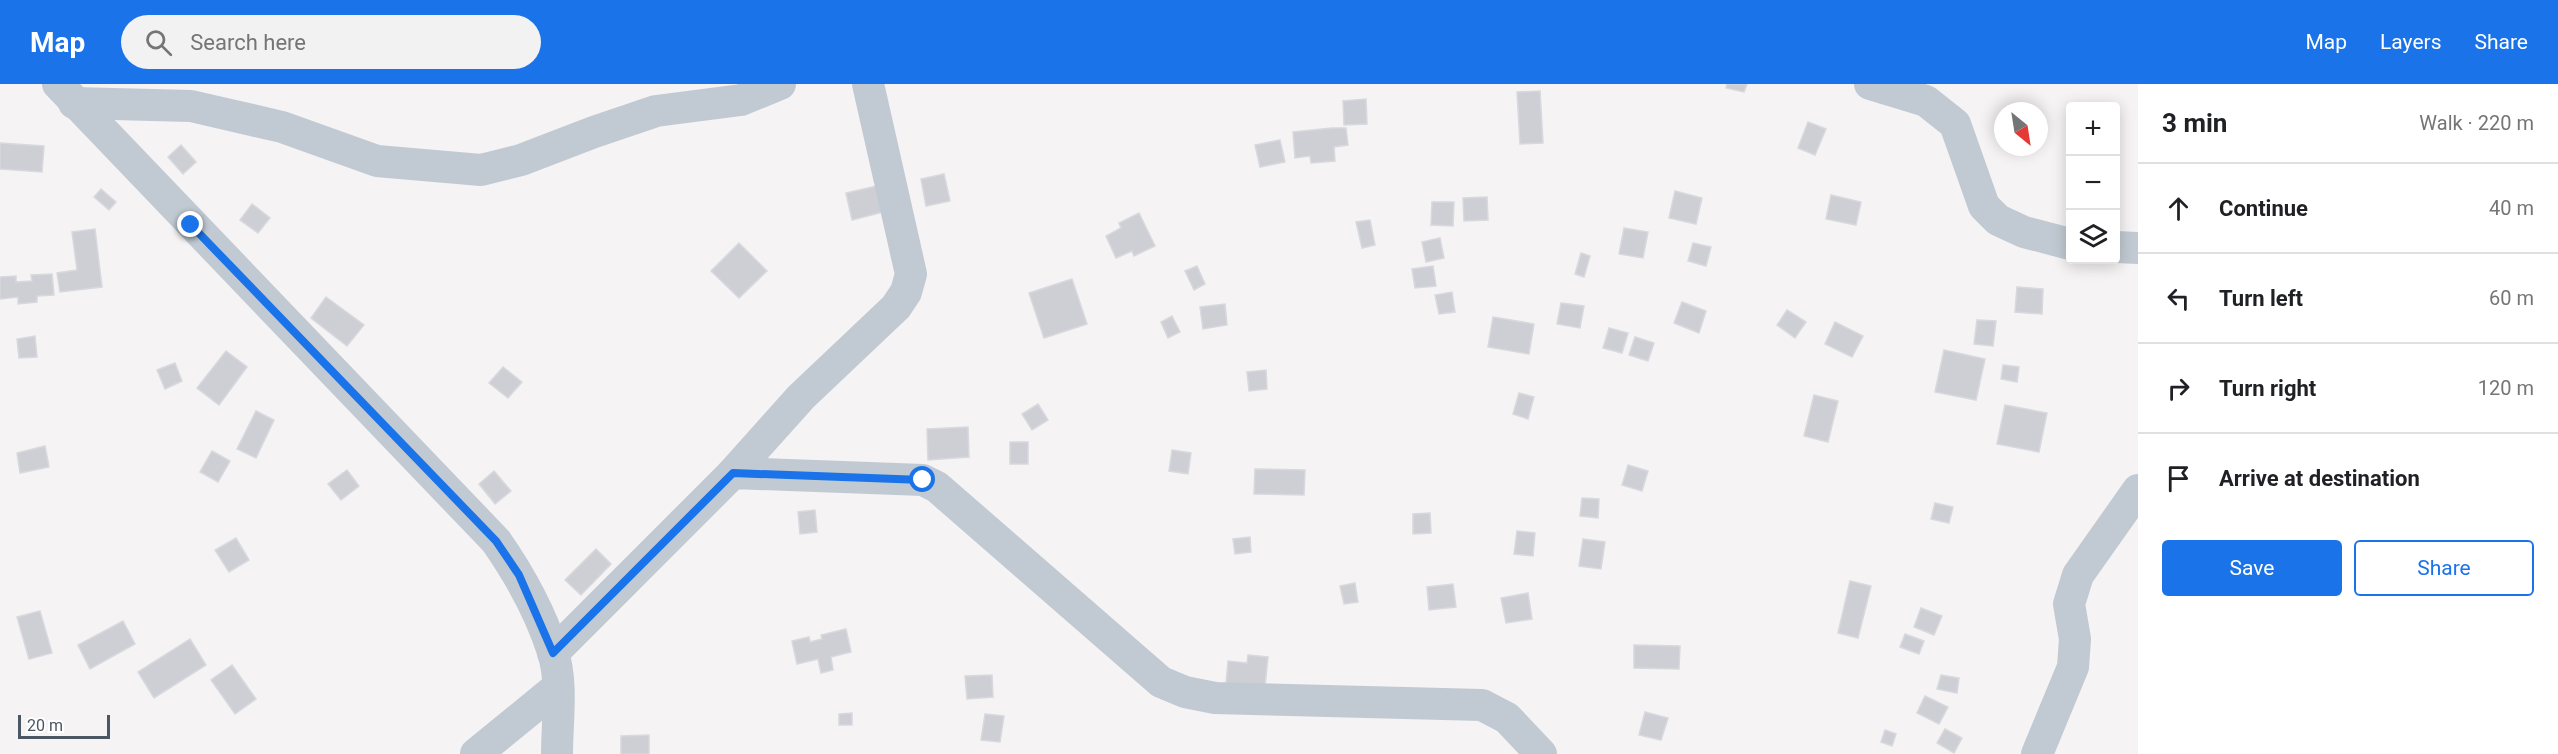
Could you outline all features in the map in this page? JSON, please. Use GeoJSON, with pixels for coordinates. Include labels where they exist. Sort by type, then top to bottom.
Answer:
{"type":"FeatureCollection","features":[{"type":"Feature","properties":{"kind":"street"},"geometry":{"type":"LineString","coordinates":[[66,94],[190,106],[282,127],[377,161],[481,170],[521,160],[656,111],[741,100],[780,84]]}},
{"type":"Feature","properties":{"kind":"street"},"geometry":{"type":"LineString","coordinates":[[553,653],[733,473],[801,397],[896,307],[906,292],[911,274],[868,84]]}},
{"type":"Feature","properties":{"kind":"street"},"geometry":{"type":"LineString","coordinates":[[1870,84],[1926,101],[1955,124],[1984,206],[1998,220],[2024,232],[2066,243]]}},
{"type":"Feature","properties":{"kind":"street"},"geometry":{"type":"LineString","coordinates":[[66,94],[496,541],[519,575],[553,653],[558,687],[557,754]]}},
{"type":"Feature","properties":{"kind":"street"},"geometry":{"type":"LineString","coordinates":[[2120,247],[2138,248]]}},
{"type":"Feature","properties":{"kind":"street"},"geometry":{"type":"LineString","coordinates":[[733,473],[923,480],[937,487],[1161,682],[1185,692],[1215,698],[1482,705],[1507,718],[1541,754]]}},
{"type":"Feature","properties":{"kind":"street"},"geometry":{"type":"LineString","coordinates":[[2037,754],[2073,667],[2075,639],[2069,604],[2078,575],[2138,490]]}},
{"type":"Feature","properties":{"kind":"street"},"geometry":{"type":"LineString","coordinates":[[476,754],[558,687]]}},
{"type":"Feature","properties":{"kind":"building"},"geometry":{"type":"Polygon","coordinates":[[[1727,84],[1747,84],[1744,92],[1726,88],[1727,84]]]}},
{"type":"Feature","properties":{"kind":"building"},"geometry":{"type":"Polygon","coordinates":[[[1540,91],[1543,143],[1520,144],[1517,92],[1540,91]]]}},
{"type":"Feature","properties":{"kind":"building"},"geometry":{"type":"Polygon","coordinates":[[[1366,99],[1367,124],[1344,125],[1343,101],[1366,99]]]}},
{"type":"Feature","properties":{"kind":"building"},"geometry":{"type":"Polygon","coordinates":[[[1808,122],[1826,129],[1815,155],[1798,148],[1808,122]]]}},
{"type":"Feature","properties":{"kind":"building"},"geometry":{"type":"Polygon","coordinates":[[[1346,128],[1348,145],[1334,147],[1335,161],[1311,163],[1310,156],[1295,158],[1293,132],[1346,128]]]}},
{"type":"Feature","properties":{"kind":"building"},"geometry":{"type":"Polygon","coordinates":[[[1280,140],[1285,162],[1260,167],[1255,145],[1280,140]]]}},
{"type":"Feature","properties":{"kind":"building"},"geometry":{"type":"Polygon","coordinates":[[[0,143],[44,146],[42,172],[0,169],[0,143]]]}},
{"type":"Feature","properties":{"kind":"building"},"geometry":{"type":"Polygon","coordinates":[[[181,145],[196,162],[183,174],[168,157],[181,145]]]}},
{"type":"Feature","properties":{"kind":"building"},"geometry":{"type":"Polygon","coordinates":[[[944,174],[950,201],[926,206],[921,179],[944,174]]]}},
{"type":"Feature","properties":{"kind":"building"},"geometry":{"type":"Polygon","coordinates":[[[881,185],[887,211],[852,220],[846,193],[881,185]]]}},
{"type":"Feature","properties":{"kind":"building"},"geometry":{"type":"Polygon","coordinates":[[[101,189],[116,202],[109,210],[94,197],[101,189]]]}},
{"type":"Feature","properties":{"kind":"building"},"geometry":{"type":"Polygon","coordinates":[[[1675,191],[1702,198],[1696,224],[1669,218],[1675,191]]]}},
{"type":"Feature","properties":{"kind":"building"},"geometry":{"type":"Polygon","coordinates":[[[1831,195],[1861,202],[1856,225],[1826,219],[1831,195]]]}},
{"type":"Feature","properties":{"kind":"building"},"geometry":{"type":"Polygon","coordinates":[[[1487,197],[1488,220],[1464,221],[1463,198],[1487,197]]]}},
{"type":"Feature","properties":{"kind":"building"},"geometry":{"type":"Polygon","coordinates":[[[1432,202],[1454,202],[1453,226],[1431,225],[1432,202]]]}},
{"type":"Feature","properties":{"kind":"building"},"geometry":{"type":"Polygon","coordinates":[[[252,204],[270,218],[258,233],[240,220],[252,204]]]}},
{"type":"Feature","properties":{"kind":"building"},"geometry":{"type":"Polygon","coordinates":[[[1139,213],[1155,246],[1134,256],[1132,251],[1116,258],[1106,236],[1121,228],[1119,223],[1139,213]]]}},
{"type":"Feature","properties":{"kind":"building"},"geometry":{"type":"Polygon","coordinates":[[[1370,220],[1375,245],[1362,248],[1356,222],[1370,220]]]}},
{"type":"Feature","properties":{"kind":"building"},"geometry":{"type":"Polygon","coordinates":[[[1624,228],[1648,232],[1643,258],[1619,254],[1624,228]]]}},
{"type":"Feature","properties":{"kind":"building"},"geometry":{"type":"Polygon","coordinates":[[[95,229],[102,287],[60,292],[57,273],[77,270],[72,232],[95,229]]]}},
{"type":"Feature","properties":{"kind":"building"},"geometry":{"type":"Polygon","coordinates":[[[1440,238],[1444,258],[1426,262],[1422,242],[1440,238]]]}},
{"type":"Feature","properties":{"kind":"building"},"geometry":{"type":"Polygon","coordinates":[[[739,243],[767,271],[739,298],[711,271],[739,243]]]}},
{"type":"Feature","properties":{"kind":"building"},"geometry":{"type":"Polygon","coordinates":[[[1693,243],[1711,247],[1706,266],[1688,261],[1693,243]]]}},
{"type":"Feature","properties":{"kind":"building"},"geometry":{"type":"Polygon","coordinates":[[[1581,253],[1590,256],[1584,277],[1575,274],[1581,253]]]}},
{"type":"Feature","properties":{"kind":"building"},"geometry":{"type":"Polygon","coordinates":[[[1197,266],[1205,284],[1194,290],[1185,271],[1197,266]]]}},
{"type":"Feature","properties":{"kind":"building"},"geometry":{"type":"Polygon","coordinates":[[[1433,266],[1436,286],[1415,288],[1412,269],[1433,266]]]}},
{"type":"Feature","properties":{"kind":"building"},"geometry":{"type":"Polygon","coordinates":[[[52,274],[54,295],[37,296],[37,302],[18,304],[18,297],[0,299],[0,277],[16,276],[16,282],[32,281],[31,275],[52,274]]]}},
{"type":"Feature","properties":{"kind":"building"},"geometry":{"type":"Polygon","coordinates":[[[1072,279],[1087,324],[1044,338],[1029,293],[1072,279]]]}},
{"type":"Feature","properties":{"kind":"building"},"geometry":{"type":"Polygon","coordinates":[[[2017,287],[2043,289],[2042,314],[2015,312],[2017,287]]]}},
{"type":"Feature","properties":{"kind":"building"},"geometry":{"type":"Polygon","coordinates":[[[1452,292],[1455,312],[1439,314],[1435,295],[1452,292]]]}},
{"type":"Feature","properties":{"kind":"building"},"geometry":{"type":"Polygon","coordinates":[[[326,297],[364,325],[347,346],[311,318],[326,297]]]}},
{"type":"Feature","properties":{"kind":"building"},"geometry":{"type":"Polygon","coordinates":[[[1682,302],[1706,311],[1699,333],[1674,323],[1682,302]]]}},
{"type":"Feature","properties":{"kind":"building"},"geometry":{"type":"Polygon","coordinates":[[[1561,303],[1584,306],[1580,328],[1557,324],[1561,303]]]}},
{"type":"Feature","properties":{"kind":"building"},"geometry":{"type":"Polygon","coordinates":[[[1225,304],[1227,325],[1203,329],[1200,307],[1225,304]]]}},
{"type":"Feature","properties":{"kind":"building"},"geometry":{"type":"Polygon","coordinates":[[[1787,310],[1806,322],[1795,338],[1777,325],[1787,310]]]}},
{"type":"Feature","properties":{"kind":"building"},"geometry":{"type":"Polygon","coordinates":[[[1172,316],[1180,332],[1168,338],[1161,322],[1172,316]]]}},
{"type":"Feature","properties":{"kind":"building"},"geometry":{"type":"Polygon","coordinates":[[[1493,317],[1534,324],[1529,354],[1488,347],[1493,317]]]}},
{"type":"Feature","properties":{"kind":"building"},"geometry":{"type":"Polygon","coordinates":[[[1977,320],[1996,321],[1993,346],[1974,344],[1977,320]]]}},
{"type":"Feature","properties":{"kind":"building"},"geometry":{"type":"Polygon","coordinates":[[[1835,322],[1863,336],[1852,357],[1825,344],[1835,322]]]}},
{"type":"Feature","properties":{"kind":"building"},"geometry":{"type":"Polygon","coordinates":[[[1609,328],[1628,333],[1622,353],[1603,348],[1609,328]]]}},
{"type":"Feature","properties":{"kind":"building"},"geometry":{"type":"Polygon","coordinates":[[[35,336],[37,357],[19,358],[17,339],[35,336]]]}},
{"type":"Feature","properties":{"kind":"building"},"geometry":{"type":"Polygon","coordinates":[[[1635,337],[1654,343],[1648,361],[1629,355],[1635,337]]]}},
{"type":"Feature","properties":{"kind":"building"},"geometry":{"type":"Polygon","coordinates":[[[1944,350],[1985,359],[1976,400],[1935,392],[1944,350]]]}},
{"type":"Feature","properties":{"kind":"building"},"geometry":{"type":"Polygon","coordinates":[[[226,351],[247,367],[219,405],[197,388],[226,351]]]}},
{"type":"Feature","properties":{"kind":"building"},"geometry":{"type":"Polygon","coordinates":[[[175,363],[182,381],[165,389],[157,370],[175,363]]]}},
{"type":"Feature","properties":{"kind":"building"},"geometry":{"type":"Polygon","coordinates":[[[2003,365],[2019,367],[2017,382],[2001,379],[2003,365]]]}},
{"type":"Feature","properties":{"kind":"building"},"geometry":{"type":"Polygon","coordinates":[[[503,367],[522,382],[508,398],[489,383],[503,367]]]}},
{"type":"Feature","properties":{"kind":"building"},"geometry":{"type":"Polygon","coordinates":[[[1266,370],[1267,389],[1249,391],[1247,372],[1266,370]]]}},
{"type":"Feature","properties":{"kind":"building"},"geometry":{"type":"Polygon","coordinates":[[[1519,393],[1534,397],[1528,419],[1513,414],[1519,393]]]}},
{"type":"Feature","properties":{"kind":"building"},"geometry":{"type":"Polygon","coordinates":[[[1814,395],[1838,401],[1828,442],[1804,436],[1814,395]]]}},
{"type":"Feature","properties":{"kind":"building"},"geometry":{"type":"Polygon","coordinates":[[[1038,404],[1048,420],[1032,430],[1022,414],[1038,404]]]}},
{"type":"Feature","properties":{"kind":"building"},"geometry":{"type":"Polygon","coordinates":[[[2005,405],[2047,413],[2039,452],[1997,444],[2005,405]]]}},
{"type":"Feature","properties":{"kind":"building"},"geometry":{"type":"Polygon","coordinates":[[[256,411],[274,420],[256,458],[237,449],[256,411]]]}},
{"type":"Feature","properties":{"kind":"building"},"geometry":{"type":"Polygon","coordinates":[[[968,427],[969,457],[928,460],[927,429],[968,427]]]}},
{"type":"Feature","properties":{"kind":"building"},"geometry":{"type":"Polygon","coordinates":[[[1010,442],[1028,442],[1028,464],[1010,464],[1010,442]]]}},
{"type":"Feature","properties":{"kind":"building"},"geometry":{"type":"Polygon","coordinates":[[[45,446],[49,467],[20,473],[17,453],[45,446]]]}},
{"type":"Feature","properties":{"kind":"building"},"geometry":{"type":"Polygon","coordinates":[[[1172,450],[1191,453],[1188,474],[1169,471],[1172,450]]]}},
{"type":"Feature","properties":{"kind":"building"},"geometry":{"type":"Polygon","coordinates":[[[212,451],[230,461],[218,482],[200,472],[212,451]]]}},
{"type":"Feature","properties":{"kind":"building"},"geometry":{"type":"Polygon","coordinates":[[[1628,465],[1648,471],[1642,491],[1622,485],[1628,465]]]}},
{"type":"Feature","properties":{"kind":"building"},"geometry":{"type":"Polygon","coordinates":[[[1255,469],[1305,470],[1304,495],[1254,494],[1255,469]]]}},
{"type":"Feature","properties":{"kind":"building"},"geometry":{"type":"Polygon","coordinates":[[[347,470],[359,486],[341,500],[328,484],[347,470]]]}},
{"type":"Feature","properties":{"kind":"building"},"geometry":{"type":"Polygon","coordinates":[[[494,471],[511,491],[495,504],[479,484],[494,471]]]}},
{"type":"Feature","properties":{"kind":"building"},"geometry":{"type":"Polygon","coordinates":[[[1582,498],[1599,499],[1598,518],[1580,516],[1582,498]]]}},
{"type":"Feature","properties":{"kind":"building"},"geometry":{"type":"Polygon","coordinates":[[[1935,503],[1953,507],[1949,523],[1931,519],[1935,503]]]}},
{"type":"Feature","properties":{"kind":"building"},"geometry":{"type":"Polygon","coordinates":[[[815,510],[817,532],[800,534],[798,512],[815,510]]]}},
{"type":"Feature","properties":{"kind":"building"},"geometry":{"type":"Polygon","coordinates":[[[1430,513],[1431,533],[1413,534],[1413,514],[1430,513]]]}},
{"type":"Feature","properties":{"kind":"building"},"geometry":{"type":"Polygon","coordinates":[[[1517,531],[1535,533],[1533,556],[1514,554],[1517,531]]]}},
{"type":"Feature","properties":{"kind":"building"},"geometry":{"type":"Polygon","coordinates":[[[1250,537],[1251,552],[1235,554],[1233,539],[1250,537]]]}},
{"type":"Feature","properties":{"kind":"building"},"geometry":{"type":"Polygon","coordinates":[[[236,538],[249,560],[229,572],[215,550],[236,538]]]}},
{"type":"Feature","properties":{"kind":"building"},"geometry":{"type":"Polygon","coordinates":[[[1583,539],[1605,542],[1601,569],[1579,566],[1583,539]]]}},
{"type":"Feature","properties":{"kind":"building"},"geometry":{"type":"Polygon","coordinates":[[[596,549],[611,564],[581,595],[565,580],[596,549]]]}},
{"type":"Feature","properties":{"kind":"building"},"geometry":{"type":"Polygon","coordinates":[[[1850,581],[1871,586],[1858,638],[1838,633],[1850,581]]]}},
{"type":"Feature","properties":{"kind":"building"},"geometry":{"type":"Polygon","coordinates":[[[1355,583],[1358,602],[1344,604],[1340,586],[1355,583]]]}},
{"type":"Feature","properties":{"kind":"building"},"geometry":{"type":"Polygon","coordinates":[[[1453,584],[1456,607],[1429,610],[1427,587],[1453,584]]]}},
{"type":"Feature","properties":{"kind":"building"},"geometry":{"type":"Polygon","coordinates":[[[1528,593],[1532,619],[1506,623],[1501,598],[1528,593]]]}},
{"type":"Feature","properties":{"kind":"building"},"geometry":{"type":"Polygon","coordinates":[[[1921,608],[1942,616],[1934,635],[1914,627],[1921,608]]]}},
{"type":"Feature","properties":{"kind":"building"},"geometry":{"type":"Polygon","coordinates":[[[40,611],[52,653],[29,659],[17,617],[40,611]]]}},
{"type":"Feature","properties":{"kind":"building"},"geometry":{"type":"Polygon","coordinates":[[[123,621],[135,644],[90,669],[78,645],[123,621]]]}},
{"type":"Feature","properties":{"kind":"building"},"geometry":{"type":"Polygon","coordinates":[[[846,629],[851,652],[831,657],[833,670],[821,673],[818,659],[797,664],[792,641],[809,637],[810,642],[822,639],[821,635],[846,629]]]}},
{"type":"Feature","properties":{"kind":"building"},"geometry":{"type":"Polygon","coordinates":[[[1905,634],[1924,641],[1919,654],[1900,647],[1905,634]]]}},
{"type":"Feature","properties":{"kind":"building"},"geometry":{"type":"Polygon","coordinates":[[[190,639],[206,665],[154,698],[138,672],[190,639]]]}},
{"type":"Feature","properties":{"kind":"building"},"geometry":{"type":"Polygon","coordinates":[[[1634,645],[1680,646],[1679,669],[1634,668],[1634,645]]]}},
{"type":"Feature","properties":{"kind":"building"},"geometry":{"type":"Polygon","coordinates":[[[1248,655],[1268,657],[1265,686],[1226,683],[1228,661],[1247,663],[1248,655]]]}},
{"type":"Feature","properties":{"kind":"building"},"geometry":{"type":"Polygon","coordinates":[[[232,665],[256,699],[235,714],[211,680],[232,665]]]}},
{"type":"Feature","properties":{"kind":"building"},"geometry":{"type":"Polygon","coordinates":[[[992,675],[993,697],[967,699],[965,676],[992,675]]]}},
{"type":"Feature","properties":{"kind":"building"},"geometry":{"type":"Polygon","coordinates":[[[1941,675],[1959,678],[1957,693],[1937,689],[1941,675]]]}},
{"type":"Feature","properties":{"kind":"building"},"geometry":{"type":"Polygon","coordinates":[[[1925,696],[1948,707],[1939,724],[1917,713],[1925,696]]]}},
{"type":"Feature","properties":{"kind":"building"},"geometry":{"type":"Polygon","coordinates":[[[1645,712],[1668,718],[1661,740],[1639,735],[1645,712]]]}},
{"type":"Feature","properties":{"kind":"building"},"geometry":{"type":"Polygon","coordinates":[[[852,713],[852,725],[839,725],[839,714],[852,713]]]}},
{"type":"Feature","properties":{"kind":"building"},"geometry":{"type":"Polygon","coordinates":[[[985,714],[1004,716],[1000,742],[981,740],[985,714]]]}},
{"type":"Feature","properties":{"kind":"building"},"geometry":{"type":"Polygon","coordinates":[[[1945,729],[1962,738],[1954,753],[1937,743],[1945,729]]]}},
{"type":"Feature","properties":{"kind":"building"},"geometry":{"type":"Polygon","coordinates":[[[1885,730],[1896,734],[1892,746],[1881,742],[1885,730]]]}},
{"type":"Feature","properties":{"kind":"building"},"geometry":{"type":"Polygon","coordinates":[[[649,735],[649,754],[621,754],[621,736],[649,735]]]}},
{"type":"Feature","properties":{"kind":"route"},"geometry":{"type":"LineString","coordinates":[[191,225],[496,541],[519,575],[553,653],[733,473],[923,480]]}}]}
